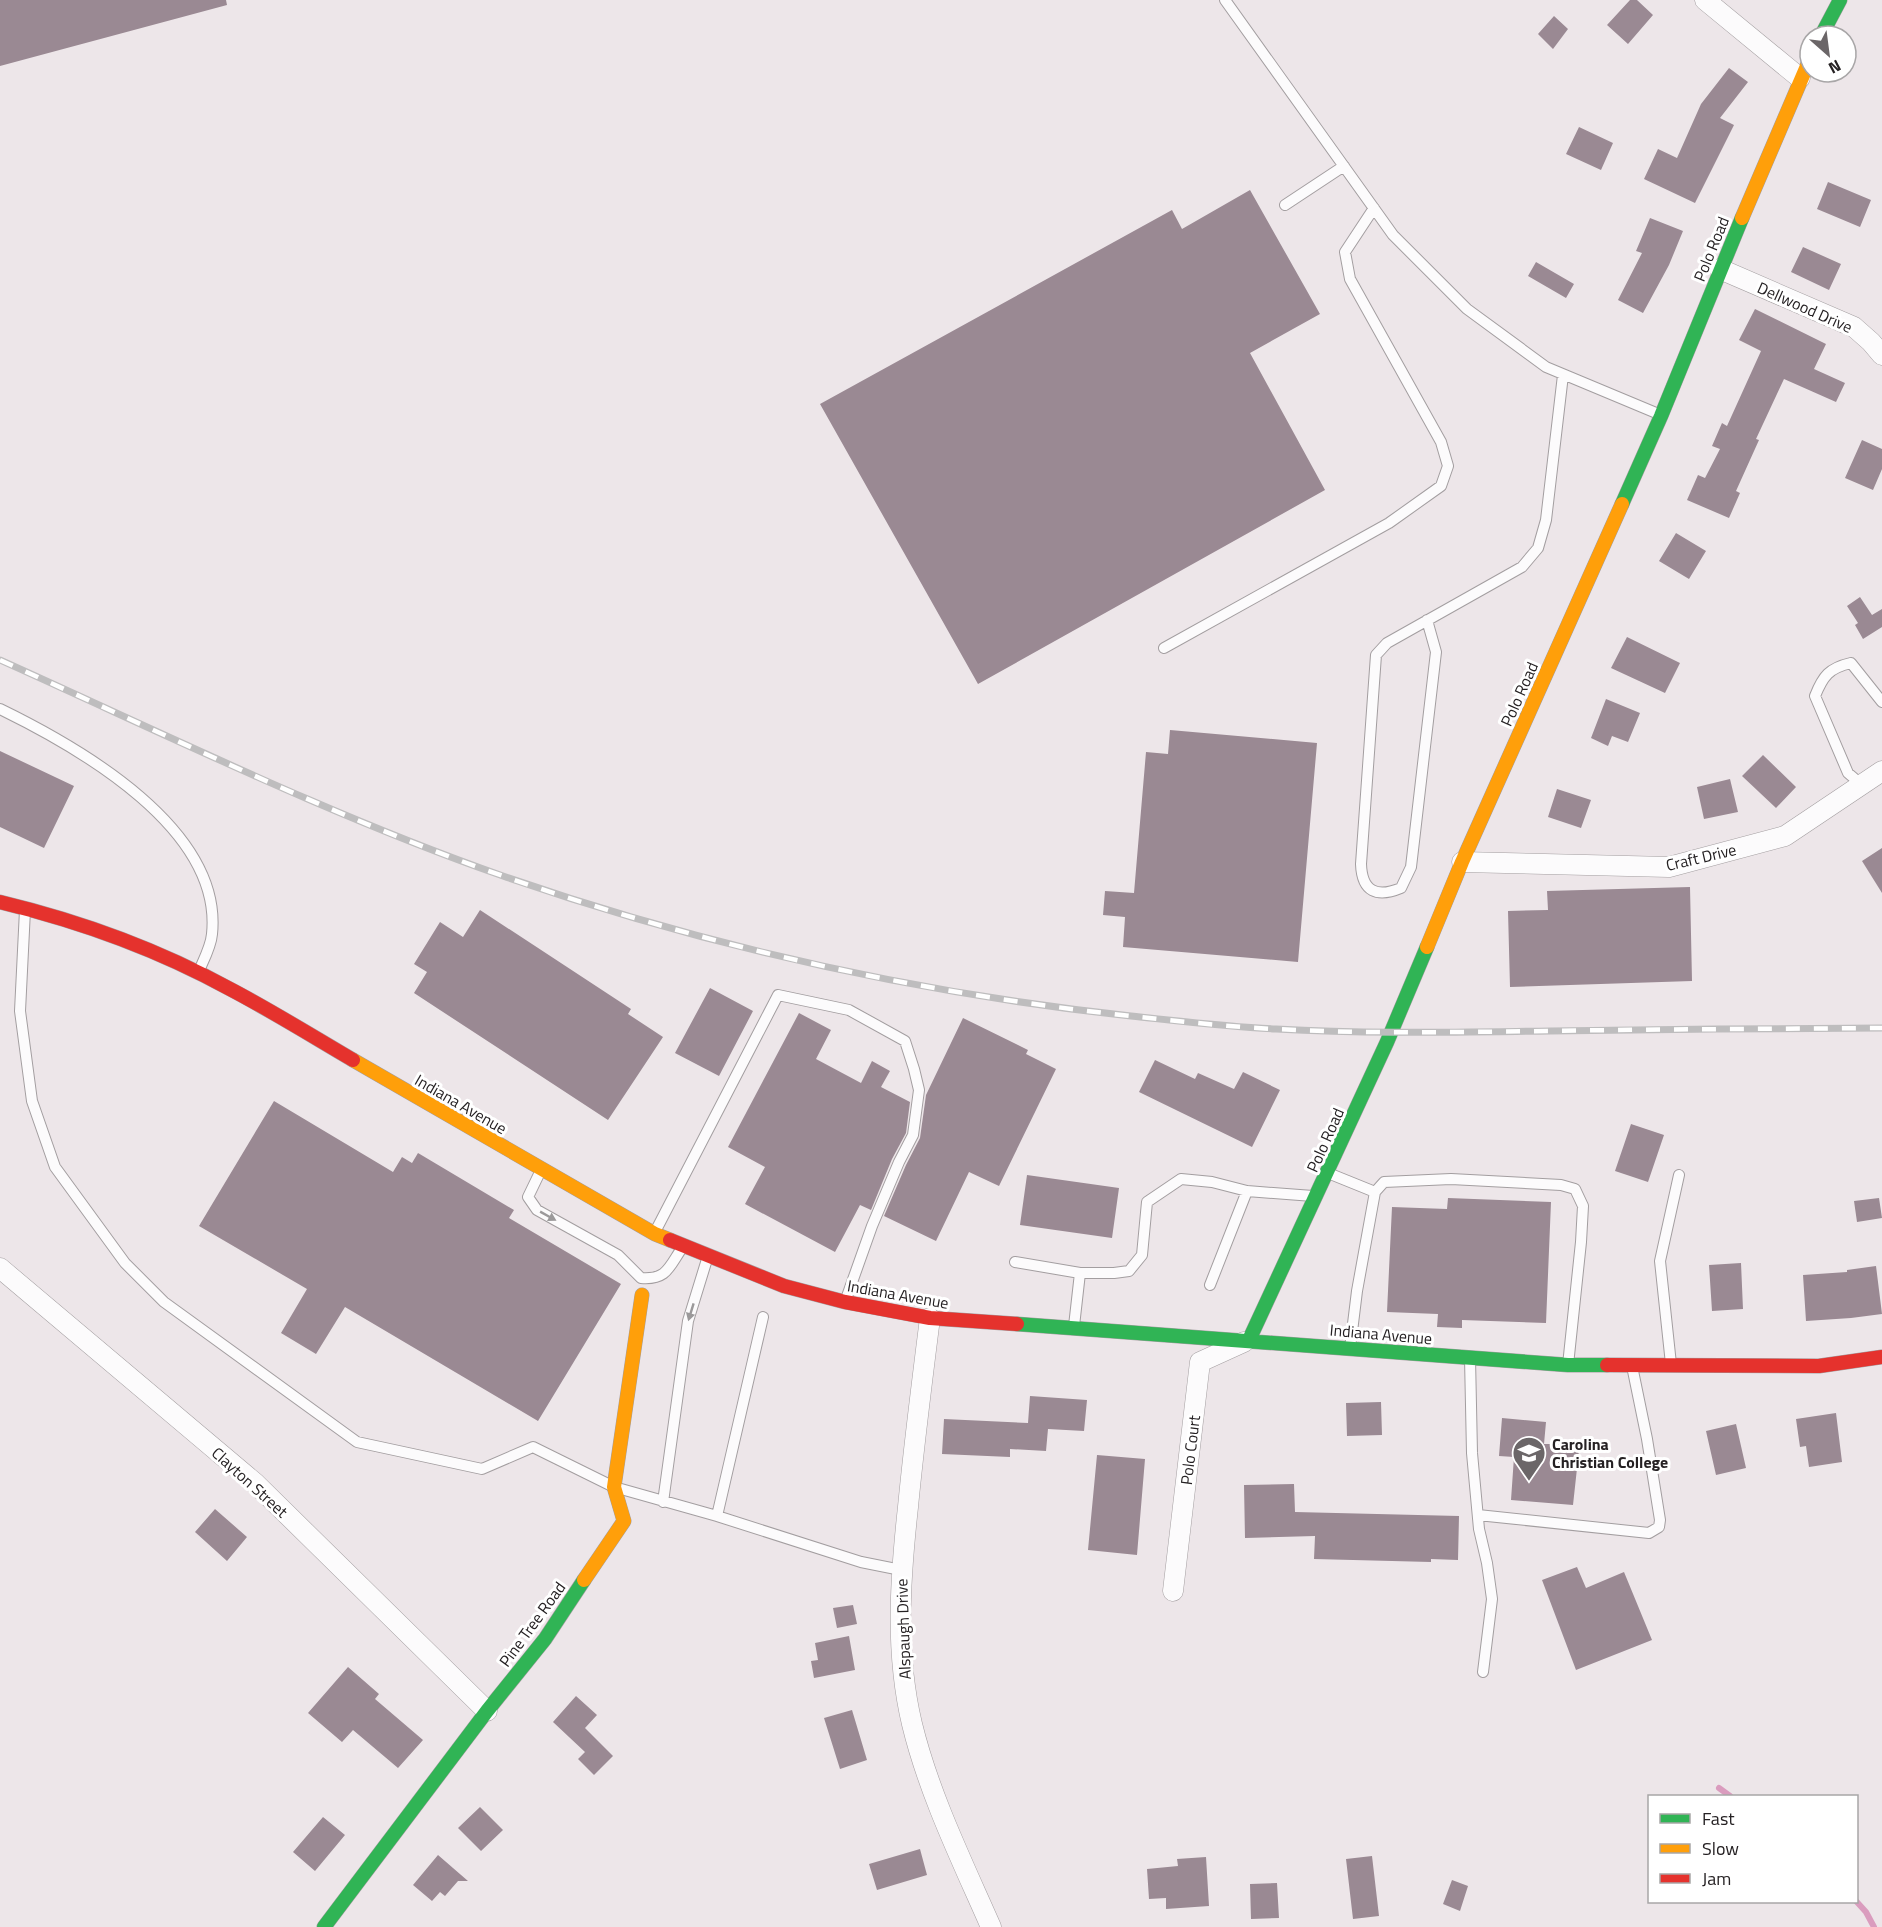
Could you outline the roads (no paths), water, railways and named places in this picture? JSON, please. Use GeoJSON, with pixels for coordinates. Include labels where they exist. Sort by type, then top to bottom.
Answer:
{"type":"FeatureCollection","features":[{"type":"Feature","properties":{"kind":"main road"},"geometry":{"type":"LineString","coordinates":[[1827,24],[1839,0]]}},
{"type":"Feature","properties":{"kind":"main road","name":"Polo Road"},"geometry":{"type":"LineString","coordinates":[[1250,1340],[1387,1042],[1462,862],[1661,416],[1798,83]]}},
{"type":"Feature","properties":{"kind":"main road","name":"Indiana Avenue"},"geometry":{"type":"LineString","coordinates":[[0,902],[132,943],[229,988],[655,1234],[784,1286],[845,1302],[930,1318],[1568,1365],[1819,1366],[1882,1357]]}},
{"type":"Feature","properties":{"kind":"main road","name":"Pine Tree Road"},"geometry":{"type":"LineString","coordinates":[[324,1927],[487,1711],[545,1639],[624,1521],[614,1487],[642,1295]]}},
{"type":"Feature","properties":{"kind":"street"},"geometry":{"type":"LineString","coordinates":[[1705,0],[1798,76]]}},
{"type":"Feature","properties":{"kind":"street","name":"Dellwood Drive"},"geometry":{"type":"LineString","coordinates":[[1720,269],[1854,327],[1882,355]]}},
{"type":"Feature","properties":{"kind":"street","name":"Craft Drive"},"geometry":{"type":"LineString","coordinates":[[1462,862],[1669,867],[1785,836],[1882,771]]}},
{"type":"Feature","properties":{"kind":"street","name":"Clayton Street"},"geometry":{"type":"LineString","coordinates":[[0,1268],[255,1483],[487,1711]]}},
{"type":"Feature","properties":{"kind":"street","name":"Alspaugh Drive"},"geometry":{"type":"LineString","coordinates":[[930,1318],[912,1462],[902,1570],[900,1630],[904,1677],[912,1724],[926,1769],[991,1927]]}},
{"type":"Feature","properties":{"kind":"street","name":"Polo Court"},"geometry":{"type":"LineString","coordinates":[[1173,1591],[1200,1362],[1250,1340]]}},
{"type":"Feature","properties":{"kind":"lane"},"geometry":{"type":"LineString","coordinates":[[1225,0],[1393,235],[1467,309],[1546,367],[1661,416]]}},
{"type":"Feature","properties":{"kind":"lane"},"geometry":{"type":"LineString","coordinates":[[1285,205],[1344,166]]}},
{"type":"Feature","properties":{"kind":"lane"},"geometry":{"type":"LineString","coordinates":[[1164,648],[1389,523],[1441,486],[1448,466],[1441,442],[1350,279],[1345,252],[1374,208]]}},
{"type":"Feature","properties":{"kind":"lane"},"geometry":{"type":"LineString","coordinates":[[1427,621],[1436,652],[1411,867],[1401,888],[1387,894],[1376,892],[1366,886],[1361,864],[1376,655],[1388,643],[1522,567],[1538,548],[1546,520],[1563,375]]}},
{"type":"Feature","properties":{"kind":"lane"},"geometry":{"type":"LineString","coordinates":[[1862,784],[1848,773],[1815,696],[1826,674],[1837,666],[1851,663],[1882,702]]}},
{"type":"Feature","properties":{"kind":"lane"},"geometry":{"type":"LineString","coordinates":[[0,709],[79,751],[121,780],[166,822],[186,848],[203,875],[213,912],[212,936],[198,974]]}},
{"type":"Feature","properties":{"kind":"lane"},"geometry":{"type":"LineString","coordinates":[[25,908],[20,1011],[32,1101],[39,1123],[55,1167],[125,1263],[164,1302],[357,1442],[482,1469],[533,1447],[614,1487],[717,1516],[861,1562],[902,1570]]}},
{"type":"Feature","properties":{"kind":"lane"},"geometry":{"type":"LineString","coordinates":[[655,1234],[778,995],[849,1010],[905,1041],[915,1069],[919,1090],[913,1135],[872,1226],[845,1302]]}},
{"type":"Feature","properties":{"kind":"lane"},"geometry":{"type":"LineString","coordinates":[[541,1169],[528,1197],[537,1210],[618,1255],[640,1278],[654,1279],[663,1275],[683,1246]]}},
{"type":"Feature","properties":{"kind":"lane"},"geometry":{"type":"LineString","coordinates":[[1328,1173],[1375,1191]]}},
{"type":"Feature","properties":{"kind":"lane"},"geometry":{"type":"LineString","coordinates":[[1671,1366],[1660,1261],[1679,1175]]}},
{"type":"Feature","properties":{"kind":"lane"},"geometry":{"type":"LineString","coordinates":[[1015,1262],[1080,1273],[1114,1274],[1130,1271],[1142,1255],[1147,1203],[1181,1179],[1212,1182],[1246,1191],[1317,1197]]}},
{"type":"Feature","properties":{"kind":"lane"},"geometry":{"type":"LineString","coordinates":[[1350,1348],[1357,1292],[1375,1191],[1384,1182],[1451,1179],[1561,1185],[1575,1189],[1583,1206],[1568,1365]]}},
{"type":"Feature","properties":{"kind":"lane"},"geometry":{"type":"LineString","coordinates":[[1210,1285],[1246,1191]]}},
{"type":"Feature","properties":{"kind":"lane"},"geometry":{"type":"LineString","coordinates":[[663,1502],[688,1321],[709,1256]]}},
{"type":"Feature","properties":{"kind":"lane"},"geometry":{"type":"LineString","coordinates":[[1073,1327],[1080,1273]]}},
{"type":"Feature","properties":{"kind":"lane"},"geometry":{"type":"LineString","coordinates":[[717,1516],[763,1317]]}},
{"type":"Feature","properties":{"kind":"lane"},"geometry":{"type":"LineString","coordinates":[[1470,1358],[1472,1453],[1478,1515],[1492,1599],[1482,1672]]}},
{"type":"Feature","properties":{"kind":"lane"},"geometry":{"type":"LineString","coordinates":[[1478,1515],[1649,1533],[1659,1527],[1660,1520],[1647,1439],[1632,1366]]}},
{"type":"Feature","properties":{"kind":"waterway"},"geometry":{"type":"LineString","coordinates":[[1719,1788],[1729,1795]]}},
{"type":"Feature","properties":{"kind":"waterway"},"geometry":{"type":"LineString","coordinates":[[1858,1903],[1874,1927]]}},
{"type":"Feature","properties":{"kind":"railway"},"geometry":{"type":"LineString","coordinates":[[0,660],[312,801],[439,853],[503,876],[579,901],[734,945],[892,980],[1051,1006],[1204,1024],[1276,1029],[1413,1032],[1882,1028]]}},
{"type":"Feature","properties":{"kind":"place","name":"Carolina Christian College"},"geometry":{"type":"Point","coordinates":[1529,1482]}}]}
